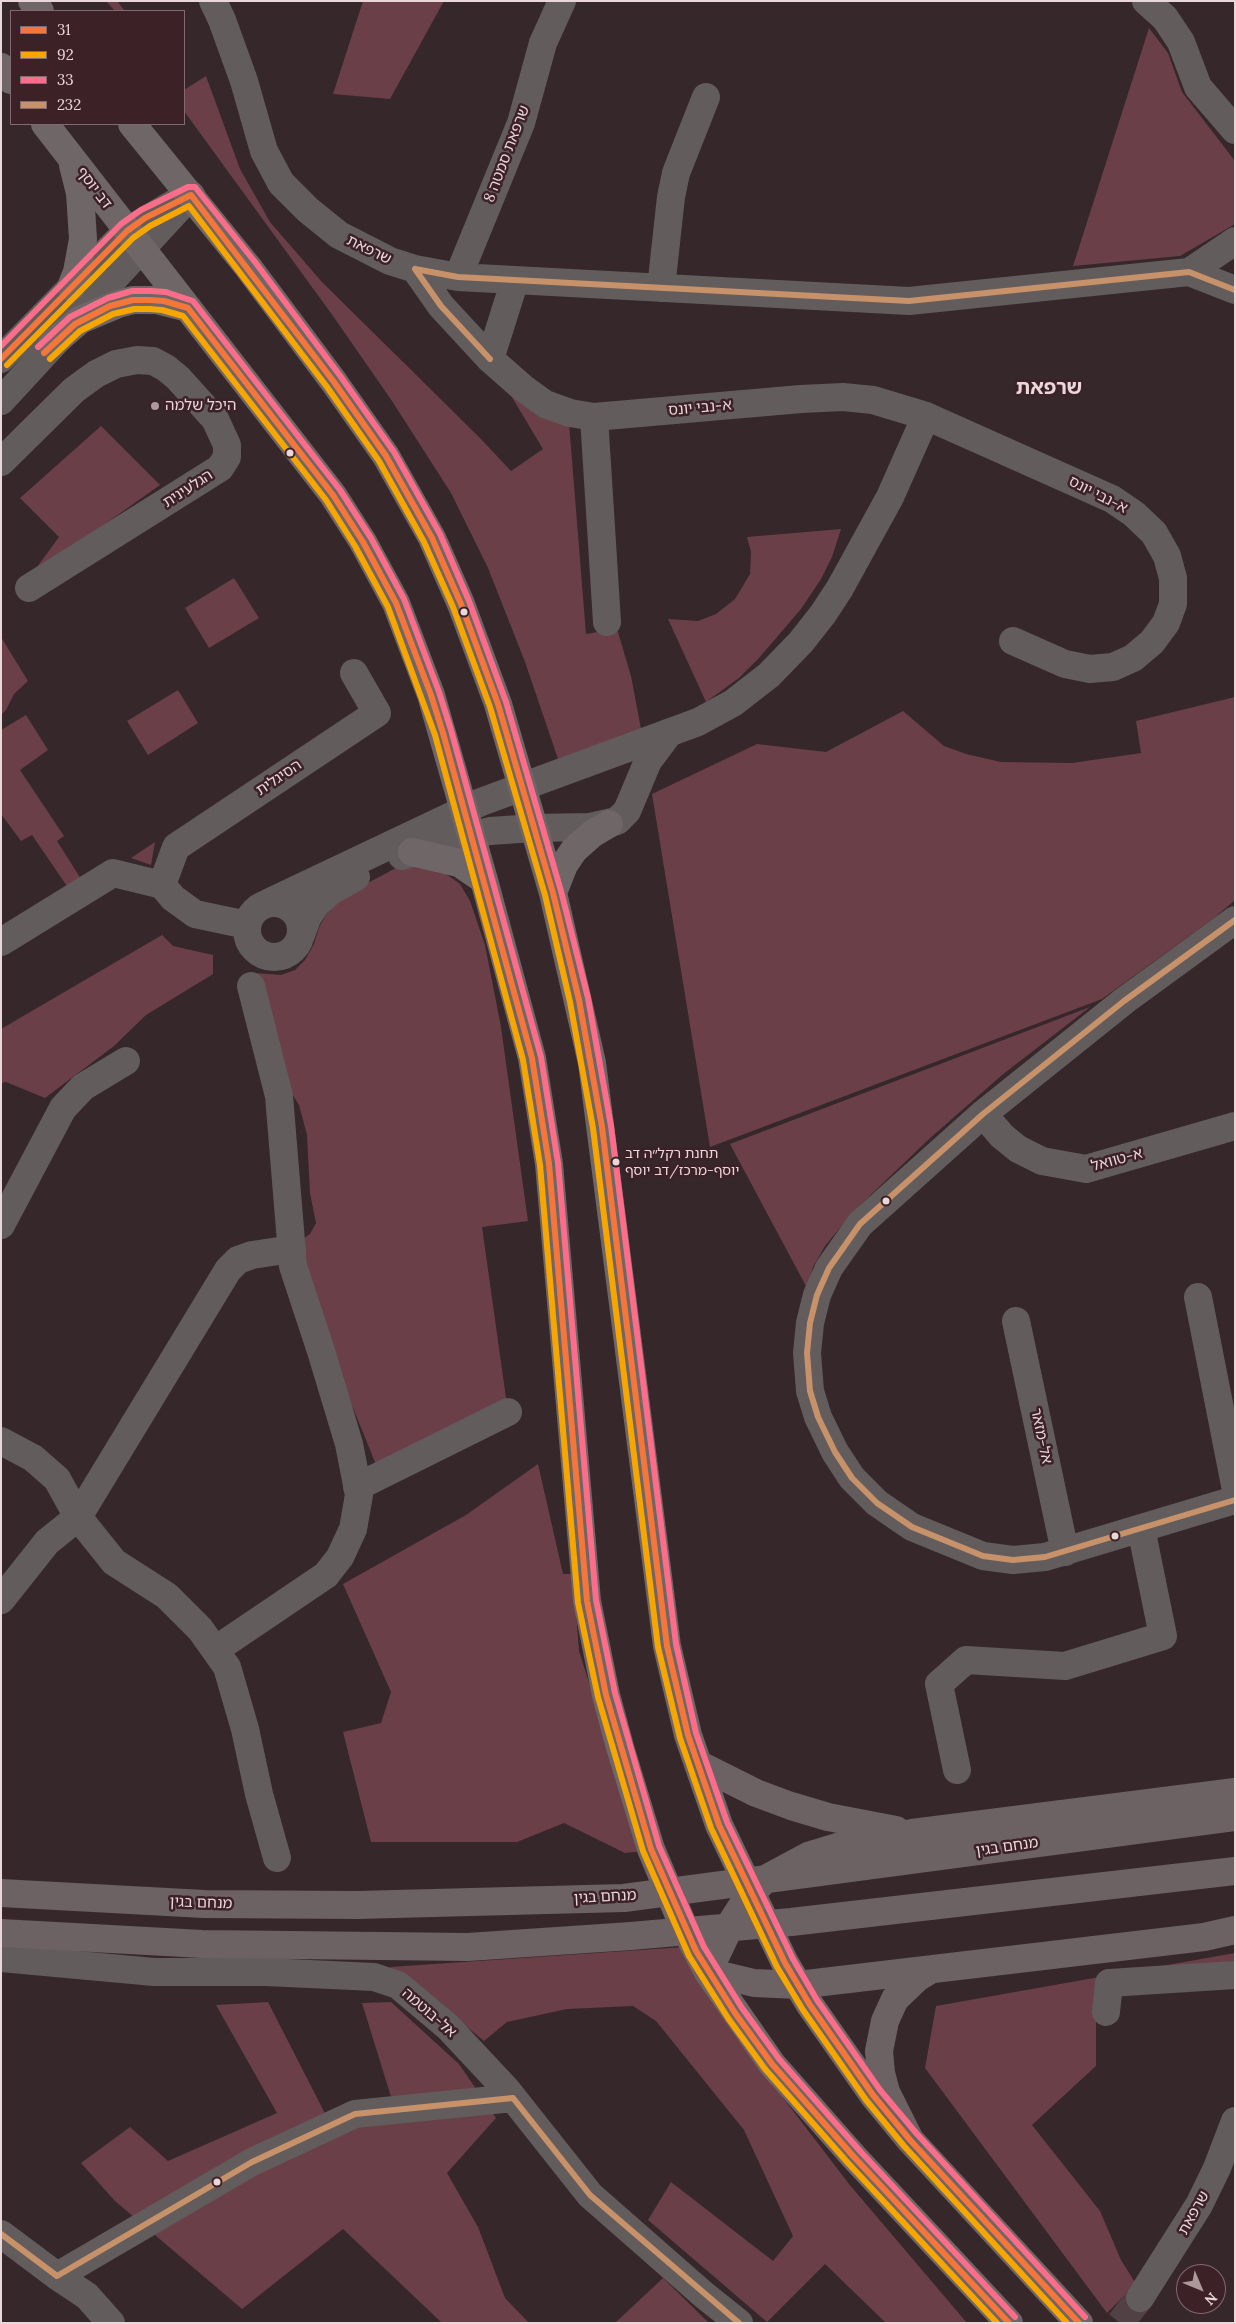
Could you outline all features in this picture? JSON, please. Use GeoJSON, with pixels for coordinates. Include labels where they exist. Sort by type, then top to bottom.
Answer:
{"type":"FeatureCollection","features":[{"type":"Feature","properties":{"kind":"highway"},"geometry":{"type":"LineString","coordinates":[[698,1764],[756,1793],[828,1818],[912,1833]]}},
{"type":"Feature","properties":{"kind":"highway"},"geometry":{"type":"LineString","coordinates":[[1235,1792],[912,1833],[841,1846],[808,1856],[786,1866],[767,1878],[750,1894],[733,1920],[708,1972],[803,1993],[848,1979],[1204,1937],[1235,1930]]}},
{"type":"Feature","properties":{"kind":"highway","name":"מנחם בגין"},"geometry":{"type":"LineString","coordinates":[[1,1893],[204,1904],[328,1905],[624,1898],[1235,1817]]}},
{"type":"Feature","properties":{"kind":"highway"},"geometry":{"type":"LineString","coordinates":[[1,1933],[202,1944],[468,1947],[791,1922],[1235,1871]]}},
{"type":"Feature","properties":{"kind":"highway"},"geometry":{"type":"LineString","coordinates":[[910,2140],[886,2092],[881,2073],[880,2051],[885,2020],[895,1999],[917,1978],[932,1969]]}},
{"type":"Feature","properties":{"kind":"main road"},"geometry":{"type":"LineString","coordinates":[[1,67],[10,79]]}},
{"type":"Feature","properties":{"kind":"main road","name":"דב יוסף"},"geometry":{"type":"LineString","coordinates":[[46,125],[333,495],[363,542],[396,603],[431,695],[468,822],[532,1058],[549,1164],[587,1601],[606,1695],[651,1850],[683,1925],[708,1972],[735,2013],[801,2098],[1009,2323]]}},
{"type":"Feature","properties":{"kind":"main road"},"geometry":{"type":"LineString","coordinates":[[133,125],[191,195],[289,321],[386,456],[432,538],[461,604],[498,704],[552,893],[586,1036],[602,1127],[652,1539],[668,1646],[688,1736],[719,1825],[750,1894],[803,1993],[873,2095],[910,2140],[1079,2323]]}},
{"type":"Feature","properties":{"kind":"main road"},"geometry":{"type":"LineString","coordinates":[[70,157],[80,194],[83,223],[81,255],[71,287]]}},
{"type":"Feature","properties":{"kind":"main road"},"geometry":{"type":"LineString","coordinates":[[52,344],[80,320],[118,304],[133,300],[156,300],[188,308]]}},
{"type":"Feature","properties":{"kind":"main road"},"geometry":{"type":"LineString","coordinates":[[552,893],[564,865],[574,850],[592,834],[608,824]]}},
{"type":"Feature","properties":{"kind":"main road"},"geometry":{"type":"LineString","coordinates":[[412,852],[459,864],[484,880]]}},
{"type":"Feature","properties":{"kind":"street","name":"שרפאת"},"geometry":{"type":"LineString","coordinates":[[214,1],[244,81],[264,151],[282,184],[308,210],[340,235],[390,261],[415,269],[458,277],[909,301],[1189,272],[1235,290]]}},
{"type":"Feature","properties":{"kind":"street","name":"שרפאת סמטה 8"},"geometry":{"type":"LineString","coordinates":[[458,277],[521,123],[543,43],[562,1]]}},
{"type":"Feature","properties":{"kind":"street"},"geometry":{"type":"LineString","coordinates":[[1146,1],[1165,18],[1181,42],[1198,87],[1233,118]]}},
{"type":"Feature","properties":{"kind":"street"},"geometry":{"type":"LineString","coordinates":[[661,288],[674,181],[706,97]]}},
{"type":"Feature","properties":{"kind":"street"},"geometry":{"type":"LineString","coordinates":[[1,401],[52,344],[134,240],[150,216],[191,195]]}},
{"type":"Feature","properties":{"kind":"street"},"geometry":{"type":"LineString","coordinates":[[1,359],[71,287],[134,240]]}},
{"type":"Feature","properties":{"kind":"street"},"geometry":{"type":"LineString","coordinates":[[1189,272],[1235,241]]}},
{"type":"Feature","properties":{"kind":"street","name":"א-נבי יונס"},"geometry":{"type":"LineString","coordinates":[[415,269],[441,306],[490,359],[523,388],[545,404],[570,413],[594,417],[843,397],[873,400],[926,416],[1112,499],[1134,514],[1154,533],[1167,556],[1173,578],[1173,604],[1166,623],[1152,642],[1133,658],[1114,667],[1090,669],[1065,664],[1013,641]]}},
{"type":"Feature","properties":{"kind":"street"},"geometry":{"type":"LineString","coordinates":[[490,359],[515,280]]}},
{"type":"Feature","properties":{"kind":"street","name":"הגלעינית"},"geometry":{"type":"LineString","coordinates":[[1,462],[74,390],[96,374],[137,360],[153,361],[166,368],[178,378],[215,419],[227,445],[226,457],[220,468],[29,588]]}},
{"type":"Feature","properties":{"kind":"street"},"geometry":{"type":"LineString","coordinates":[[670,733],[648,761],[627,811],[617,821],[590,828],[534,828],[468,822],[257,909],[247,925],[246,931],[250,944],[254,949],[266,956],[274,957],[288,953],[298,942],[307,918],[317,903],[330,891],[412,852],[468,822],[522,786],[698,722],[733,703],[769,675],[801,642],[840,588],[890,497],[926,416]]}},
{"type":"Feature","properties":{"kind":"street"},"geometry":{"type":"LineString","coordinates":[[594,417],[607,622]]}},
{"type":"Feature","properties":{"kind":"street","name":"הסיגלית"},"geometry":{"type":"LineString","coordinates":[[162,884],[176,847],[376,713],[354,673]]}},
{"type":"Feature","properties":{"kind":"street"},"geometry":{"type":"LineString","coordinates":[[604,757],[625,772],[634,786],[634,793]]}},
{"type":"Feature","properties":{"kind":"street"},"geometry":{"type":"LineString","coordinates":[[1,942],[113,874],[162,884],[173,898],[196,914],[247,925]]}},
{"type":"Feature","properties":{"kind":"street"},"geometry":{"type":"LineString","coordinates":[[268,903],[283,904],[296,913],[299,920],[300,935]]}},
{"type":"Feature","properties":{"kind":"street"},"geometry":{"type":"LineString","coordinates":[[1235,920],[1124,1000],[983,1114],[860,1224],[829,1268],[817,1295],[810,1323],[807,1353],[810,1391],[818,1417],[835,1452],[852,1478],[877,1503],[912,1527],[948,1544],[983,1556],[1020,1560],[1045,1557],[1235,1500]]}},
{"type":"Feature","properties":{"kind":"street"},"geometry":{"type":"LineString","coordinates":[[215,1650],[326,1575],[340,1556],[353,1529],[359,1495],[346,1435],[293,1266],[279,1096],[251,986]]}},
{"type":"Feature","properties":{"kind":"street"},"geometry":{"type":"LineString","coordinates":[[1,1225],[63,1108],[83,1087],[126,1061]]}},
{"type":"Feature","properties":{"kind":"street","name":"א-טוואל"},"geometry":{"type":"LineString","coordinates":[[983,1114],[1002,1136],[1018,1149],[1042,1161],[1086,1169],[1235,1126]]}},
{"type":"Feature","properties":{"kind":"street"},"geometry":{"type":"LineString","coordinates":[[1,1600],[47,1542],[78,1517],[228,1270],[238,1260],[252,1255],[292,1249]]}},
{"type":"Feature","properties":{"kind":"street"},"geometry":{"type":"LineString","coordinates":[[1198,1297],[1235,1485]]}},
{"type":"Feature","properties":{"kind":"street","name":"אל-מזאר"},"geometry":{"type":"LineString","coordinates":[[1016,1321],[1065,1552]]}},
{"type":"Feature","properties":{"kind":"street"},"geometry":{"type":"LineString","coordinates":[[357,1487],[508,1412]]}},
{"type":"Feature","properties":{"kind":"street"},"geometry":{"type":"LineString","coordinates":[[1,1440],[33,1458],[56,1479],[78,1517],[114,1562],[168,1596],[200,1629],[227,1667],[246,1729],[259,1794],[277,1858]]}},
{"type":"Feature","properties":{"kind":"street"},"geometry":{"type":"LineString","coordinates":[[957,1770],[939,1684],[966,1660],[1065,1666],[1163,1636],[1141,1528]]}},
{"type":"Feature","properties":{"kind":"street","name":"אל-בוטמה"},"geometry":{"type":"LineString","coordinates":[[1,1958],[154,1972],[266,1972],[374,1977],[398,1985],[448,2027],[513,2098],[590,2195],[704,2295],[739,2323]]}},
{"type":"Feature","properties":{"kind":"street"},"geometry":{"type":"LineString","coordinates":[[1106,2012],[1109,1984],[1235,1975]]}},
{"type":"Feature","properties":{"kind":"street"},"geometry":{"type":"LineString","coordinates":[[56,2276],[252,2162],[356,2114],[513,2098]]}},
{"type":"Feature","properties":{"kind":"street","name":"שרפאת"},"geometry":{"type":"LineString","coordinates":[[1140,2298],[1200,2205],[1235,2121]]}},
{"type":"Feature","properties":{"kind":"street"},"geometry":{"type":"LineString","coordinates":[[1,2234],[56,2276],[87,2296],[111,2323]]}},
{"type":"Feature","properties":{"kind":"shaded area"},"geometry":{"type":"Polygon","coordinates":[[[106,1],[117,1],[124,10],[114,10],[106,1]]]}},
{"type":"Feature","properties":{"kind":"shaded area"},"geometry":{"type":"Polygon","coordinates":[[[363,1],[444,1],[390,99],[333,94],[363,1]]]}},
{"type":"Feature","properties":{"kind":"shaded area"},"geometry":{"type":"Polygon","coordinates":[[[1149,28],[1168,53],[1182,92],[1235,161],[1235,224],[1180,256],[1073,266],[1149,28]]]}},
{"type":"Feature","properties":{"kind":"shaded area"},"geometry":{"type":"Polygon","coordinates":[[[206,76],[240,169],[270,222],[322,282],[511,471],[543,449],[510,394],[569,423],[586,634],[617,629],[631,676],[641,729],[558,759],[525,662],[488,568],[451,493],[392,401],[333,316],[185,112],[185,89],[206,76]]]}},
{"type":"Feature","properties":{"kind":"shaded area"},"geometry":{"type":"Polygon","coordinates":[[[101,426],[160,485],[29,578],[59,537],[20,498],[101,426]]]}},
{"type":"Feature","properties":{"kind":"shaded area"},"geometry":{"type":"Polygon","coordinates":[[[841,529],[832,557],[821,579],[801,609],[759,658],[739,678],[706,702],[668,619],[698,621],[716,614],[735,599],[750,574],[751,552],[747,537],[841,529]]]}},
{"type":"Feature","properties":{"kind":"shaded area"},"geometry":{"type":"Polygon","coordinates":[[[234,578],[259,618],[209,648],[185,608],[234,578]]]}},
{"type":"Feature","properties":{"kind":"shaded area"},"geometry":{"type":"Polygon","coordinates":[[[1,637],[28,681],[14,694],[6,710],[1,715],[1,637]]]}},
{"type":"Feature","properties":{"kind":"shaded area"},"geometry":{"type":"Polygon","coordinates":[[[178,690],[198,723],[148,755],[127,721],[178,690]]]}},
{"type":"Feature","properties":{"kind":"shaded area"},"geometry":{"type":"Polygon","coordinates":[[[1235,697],[1235,900],[1214,918],[1102,999],[710,1147],[652,794],[757,744],[826,752],[903,711],[944,746],[966,754],[1001,762],[1072,763],[1141,753],[1136,721],[1235,697]]]}},
{"type":"Feature","properties":{"kind":"shaded area"},"geometry":{"type":"Polygon","coordinates":[[[26,715],[48,750],[20,770],[64,836],[57,841],[83,882],[71,892],[32,835],[21,841],[1,814],[1,730],[26,715]]]}},
{"type":"Feature","properties":{"kind":"shaded area"},"geometry":{"type":"Polygon","coordinates":[[[155,842],[151,865],[131,858],[155,842]]]}},
{"type":"Feature","properties":{"kind":"shaded area"},"geometry":{"type":"Polygon","coordinates":[[[426,865],[442,871],[460,884],[470,901],[485,945],[501,1027],[528,1221],[482,1227],[507,1405],[377,1467],[323,1334],[297,1243],[310,1234],[316,1223],[310,1193],[307,1135],[299,1105],[287,1086],[255,973],[281,975],[295,970],[305,960],[314,944],[319,927],[329,910],[345,895],[396,868],[426,865]]]}},
{"type":"Feature","properties":{"kind":"shaded area"},"geometry":{"type":"Polygon","coordinates":[[[162,935],[173,946],[213,955],[213,974],[146,1015],[114,1046],[45,1098],[6,1082],[1,1083],[1,1029],[162,935]]]}},
{"type":"Feature","properties":{"kind":"shaded area"},"geometry":{"type":"Polygon","coordinates":[[[1090,1007],[1002,1075],[928,1140],[854,1211],[825,1246],[813,1267],[807,1288],[730,1144],[1090,1007]]]}},
{"type":"Feature","properties":{"kind":"shaded area"},"geometry":{"type":"Polygon","coordinates":[[[538,1464],[563,1574],[573,1574],[579,1651],[643,1851],[625,1853],[564,1823],[517,1842],[371,1842],[343,1732],[381,1723],[391,1692],[343,1584],[466,1515],[538,1464]]]}},
{"type":"Feature","properties":{"kind":"shaded area"},"geometry":{"type":"Polygon","coordinates":[[[684,1947],[745,2048],[849,2184],[967,2323],[886,2323],[825,2264],[767,2322],[648,2220],[671,2182],[773,2261],[793,2236],[744,2130],[656,2021],[633,2006],[567,2009],[507,2022],[484,2041],[414,1983],[390,1967],[684,1947]]]}},
{"type":"Feature","properties":{"kind":"shaded area"},"geometry":{"type":"Polygon","coordinates":[[[1235,1953],[1235,1961],[1096,1978],[1096,2066],[1032,2125],[1100,2211],[1121,2260],[1136,2284],[1107,2313],[925,2068],[936,2006],[1235,1953]]]}},
{"type":"Feature","properties":{"kind":"shaded area"},"geometry":{"type":"Polygon","coordinates":[[[268,2002],[335,2133],[392,2100],[362,2003],[391,2002],[459,2064],[496,2118],[447,2173],[478,2227],[505,2298],[529,2323],[442,2323],[343,2229],[242,2309],[115,2201],[81,2163],[130,2127],[168,2161],[277,2113],[216,2005],[268,2002]]]}},
{"type":"Feature","properties":{"kind":"shaded area"},"geometry":{"type":"Polygon","coordinates":[[[663,2278],[709,2323],[615,2323],[663,2278]]]}},
{"type":"Feature","properties":{"kind":"tunnel"},"geometry":{"type":"LineString","coordinates":[[1120,2323],[1140,2298]]}},
{"type":"Feature","properties":{"kind":"transit line","name":"33"},"geometry":{"type":"LineString","coordinates":[[1,346],[121,224],[141,210],[188,187],[195,187],[255,262],[341,377],[394,452],[440,534],[469,601],[506,702],[561,891],[588,998],[611,1126],[676,1644],[696,1733],[727,1822],[793,1959],[817,2000],[880,2090],[917,2134],[1085,2317]]}},
{"type":"Feature","properties":{"kind":"transit line","name":"31"},"geometry":{"type":"LineString","coordinates":[[1,359],[127,231],[145,218],[191,195],[334,382],[386,456],[432,538],[461,604],[498,704],[553,893],[579,1000],[602,1127],[667,1646],[688,1735],[719,1825],[785,1963],[810,2005],[873,2095],[910,2140],[1079,2323]]}},
{"type":"Feature","properties":{"kind":"transit line","name":"92"},"geometry":{"type":"LineString","coordinates":[[7,365],[133,238],[150,226],[189,206],[327,387],[379,461],[424,542],[453,607],[490,707],[545,895],[570,1002],[593,1128],[658,1647],[680,1738],[711,1828],[777,1967],[803,2010],[866,2100],[904,2146],[1067,2323]]}},
{"type":"Feature","properties":{"kind":"transit line","name":"232"},"geometry":{"type":"LineString","coordinates":[[415,269],[458,277],[909,301],[1189,272],[1235,290]]}},
{"type":"Feature","properties":{"kind":"transit line","name":"232"},"geometry":{"type":"LineString","coordinates":[[415,269],[441,306],[490,359]]}},
{"type":"Feature","properties":{"kind":"transit line","name":"33"},"geometry":{"type":"LineString","coordinates":[[38,347],[70,317],[108,298],[132,291],[151,291],[166,292],[193,301],[340,490],[371,538],[404,599],[439,692],[451,730],[541,1057],[558,1163],[596,1600],[615,1693],[659,1846],[704,1947],[742,2008],[779,2059],[860,2151],[1015,2317]]}},
{"type":"Feature","properties":{"kind":"transit line","name":"31"},"geometry":{"type":"LineString","coordinates":[[44,353],[75,324],[110,306],[133,300],[150,300],[164,301],[188,308],[333,495],[363,542],[396,603],[431,695],[443,733],[532,1058],[549,1164],[587,1601],[606,1695],[651,1849],[696,1951],[735,2013],[772,2064],[854,2157],[1009,2323]]}},
{"type":"Feature","properties":{"kind":"transit line","name":"92"},"geometry":{"type":"LineString","coordinates":[[50,359],[80,331],[113,314],[134,309],[150,309],[162,310],[183,316],[326,500],[355,546],[388,607],[435,735],[523,1060],[540,1165],[578,1603],[598,1697],[643,1851],[689,1956],[728,2018],[765,2069],[848,2163],[997,2323]]}},
{"type":"Feature","properties":{"kind":"transit line","name":"232"},"geometry":{"type":"LineString","coordinates":[[1235,920],[1124,1001],[983,1114],[860,1224],[829,1268],[817,1295],[810,1323],[807,1353],[810,1391],[818,1417],[835,1452],[852,1478],[877,1503],[912,1527],[983,1556],[1013,1560],[1045,1557],[1235,1500]]}},
{"type":"Feature","properties":{"kind":"transit line","name":"232"},"geometry":{"type":"LineString","coordinates":[[1,2234],[57,2276],[252,2162],[355,2114],[513,2098],[590,2195],[739,2323]]}},
{"type":"Feature","properties":{"kind":"place","name":"היכל שלמה"},"geometry":{"type":"Point","coordinates":[155,406]}},
{"type":"Feature","properties":{"kind":"place","name":"תחנת רקל״ה דב יוסף-מרכז/דב יוסף"},"geometry":{"type":"Point","coordinates":[616,1162]}},
{"type":"Feature","properties":{"kind":"district","name":"שרפאת"},"geometry":{"type":"Point","coordinates":[1049,388]}}]}
